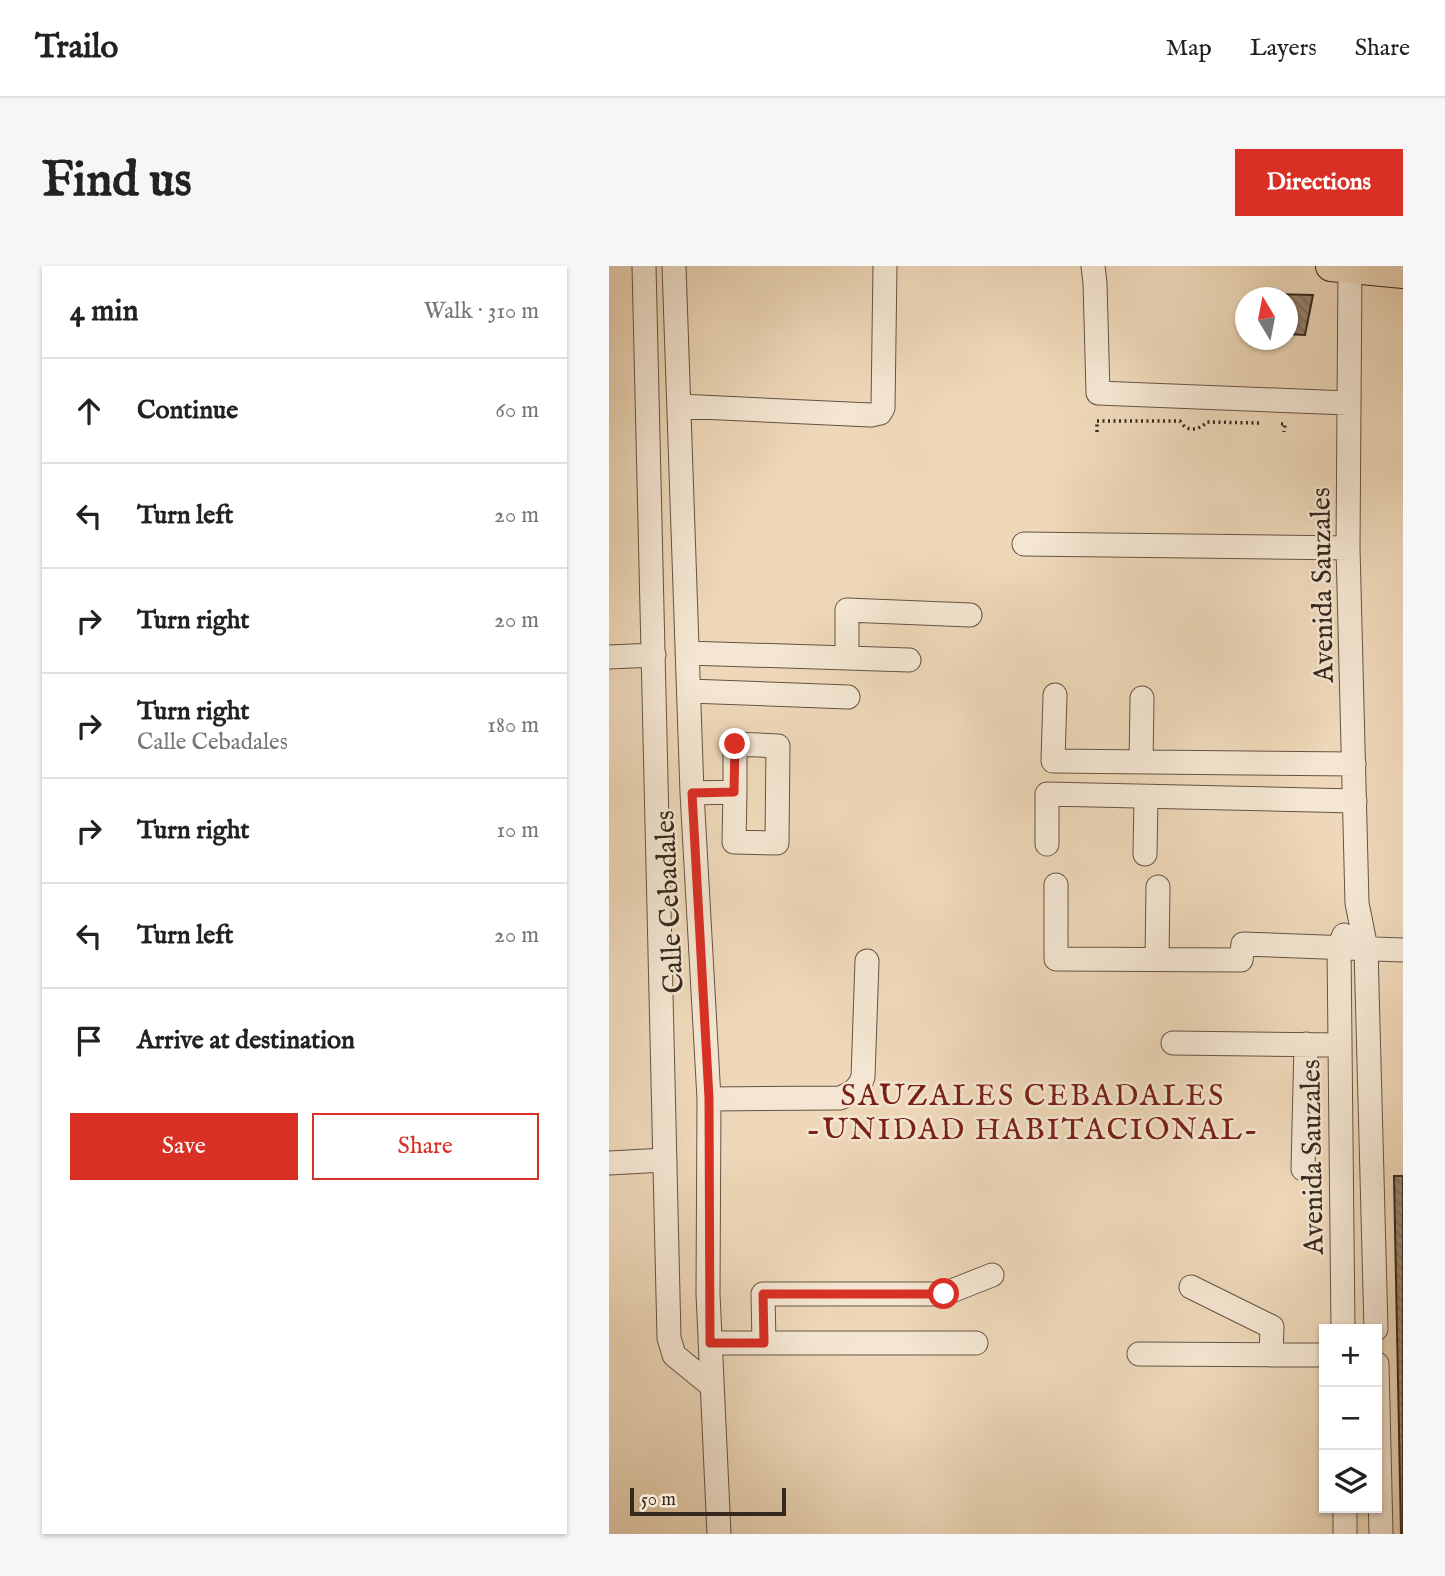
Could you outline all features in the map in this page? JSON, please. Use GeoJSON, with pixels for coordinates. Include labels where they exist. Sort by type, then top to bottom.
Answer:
{"type":"FeatureCollection","features":[{"type":"Feature","properties":{"kind":"main road"},"geometry":{"type":"LineString","coordinates":[[1344,266],[1403,273]]}},
{"type":"Feature","properties":{"kind":"street"},"geometry":{"type":"LineString","coordinates":[[644,266],[669,1338],[674,1355],[712,1386]]}},
{"type":"Feature","properties":{"kind":"street","name":"Calle Cebadales"},"geometry":{"type":"LineString","coordinates":[[674,266],[692,793],[709,1098],[710,1343],[719,1534]]}},
{"type":"Feature","properties":{"kind":"street"},"geometry":{"type":"LineString","coordinates":[[679,406],[871,415],[880,413],[883,408],[885,266]]}},
{"type":"Feature","properties":{"kind":"street"},"geometry":{"type":"LineString","coordinates":[[1093,266],[1098,393],[1348,402]]}},
{"type":"Feature","properties":{"kind":"street","name":"Avenida Sauzales"},"geometry":{"type":"LineString","coordinates":[[1344,266],[1357,903],[1366,948],[1376,1324]]}},
{"type":"Feature","properties":{"kind":"street"},"geometry":{"type":"LineString","coordinates":[[646,342],[677,342]]}},
{"type":"Feature","properties":{"kind":"street"},"geometry":{"type":"LineString","coordinates":[[1024,544],[1348,548]]}},
{"type":"Feature","properties":{"kind":"street"},"geometry":{"type":"LineString","coordinates":[[847,657],[847,610],[970,615]]}},
{"type":"Feature","properties":{"kind":"street"},"geometry":{"type":"LineString","coordinates":[[687,653],[909,660]]}},
{"type":"Feature","properties":{"kind":"street"},"geometry":{"type":"LineString","coordinates":[[609,657],[654,655]]}},
{"type":"Feature","properties":{"kind":"street"},"geometry":{"type":"LineString","coordinates":[[688,691],[848,697]]}},
{"type":"Feature","properties":{"kind":"street"},"geometry":{"type":"LineString","coordinates":[[1055,695],[1053,761],[1354,764]]}},
{"type":"Feature","properties":{"kind":"street"},"geometry":{"type":"LineString","coordinates":[[1141,762],[1142,698]]}},
{"type":"Feature","properties":{"kind":"street"},"geometry":{"type":"LineString","coordinates":[[692,793],[734,792]]}},
{"type":"Feature","properties":{"kind":"street"},"geometry":{"type":"LineString","coordinates":[[1047,844],[1047,794],[1355,801]]}},
{"type":"Feature","properties":{"kind":"street"},"geometry":{"type":"LineString","coordinates":[[1145,855],[1146,797]]}},
{"type":"Feature","properties":{"kind":"street"},"geometry":{"type":"LineString","coordinates":[[1056,885],[1056,958],[1241,960],[1243,944],[1403,950]]}},
{"type":"Feature","properties":{"kind":"street"},"geometry":{"type":"LineString","coordinates":[[1157,959],[1158,887]]}},
{"type":"Feature","properties":{"kind":"street","name":"Avenida Sauzales"},"geometry":{"type":"LineString","coordinates":[[1343,1324],[1339,947],[1357,903]]}},
{"type":"Feature","properties":{"kind":"street"},"geometry":{"type":"LineString","coordinates":[[709,1098],[841,1098],[853,1092],[861,1084],[863,1077],[867,961]]}},
{"type":"Feature","properties":{"kind":"street"},"geometry":{"type":"LineString","coordinates":[[1173,1043],[1340,1045]]}},
{"type":"Feature","properties":{"kind":"street"},"geometry":{"type":"LineString","coordinates":[[1303,1169],[1306,1044]]}},
{"type":"Feature","properties":{"kind":"street"},"geometry":{"type":"LineString","coordinates":[[609,1163],[665,1160]]}},
{"type":"Feature","properties":{"kind":"street"},"geometry":{"type":"LineString","coordinates":[[764,1343],[763,1294],[944,1294],[992,1275]]}},
{"type":"Feature","properties":{"kind":"street"},"geometry":{"type":"LineString","coordinates":[[1191,1287],[1272,1327],[1271,1355]]}},
{"type":"Feature","properties":{"kind":"street"},"geometry":{"type":"LineString","coordinates":[[710,1343],[976,1343]]}},
{"type":"Feature","properties":{"kind":"street"},"geometry":{"type":"LineString","coordinates":[[1139,1354],[1319,1355]]}},
{"type":"Feature","properties":{"kind":"street"},"geometry":{"type":"LineString","coordinates":[[1378,1387],[1381,1534]]}},
{"type":"Feature","properties":{"kind":"street"},"geometry":{"type":"LineString","coordinates":[[1345,1513],[1345,1534]]}},
{"type":"Feature","properties":{"kind":"path"},"geometry":{"type":"LineString","coordinates":[[1097,432],[1097,421],[1180,421],[1193,429],[1198,429],[1207,422],[1285,424],[1285,432]]}},
{"type":"Feature","properties":{"kind":"building"},"geometry":{"type":"Polygon","coordinates":[[[1298,295],[1313,295],[1305,335],[1298,335],[1298,295]]]}},
{"type":"Feature","properties":{"kind":"building"},"geometry":{"type":"Polygon","coordinates":[[[1394,1176],[1403,1176],[1403,1534],[1401,1534],[1394,1176]]]}},
{"type":"Feature","properties":{"kind":"district","name":"SAUZALES CEBADALES -UNIDAD HABITACIONAL-"},"geometry":{"type":"Point","coordinates":[1033,1112]}},
{"type":"Feature","properties":{"kind":"route"},"geometry":{"type":"LineString","coordinates":[[735,744],[734,792],[692,793],[709,1098],[710,1343],[764,1343],[763,1294],[944,1294]]}}]}
